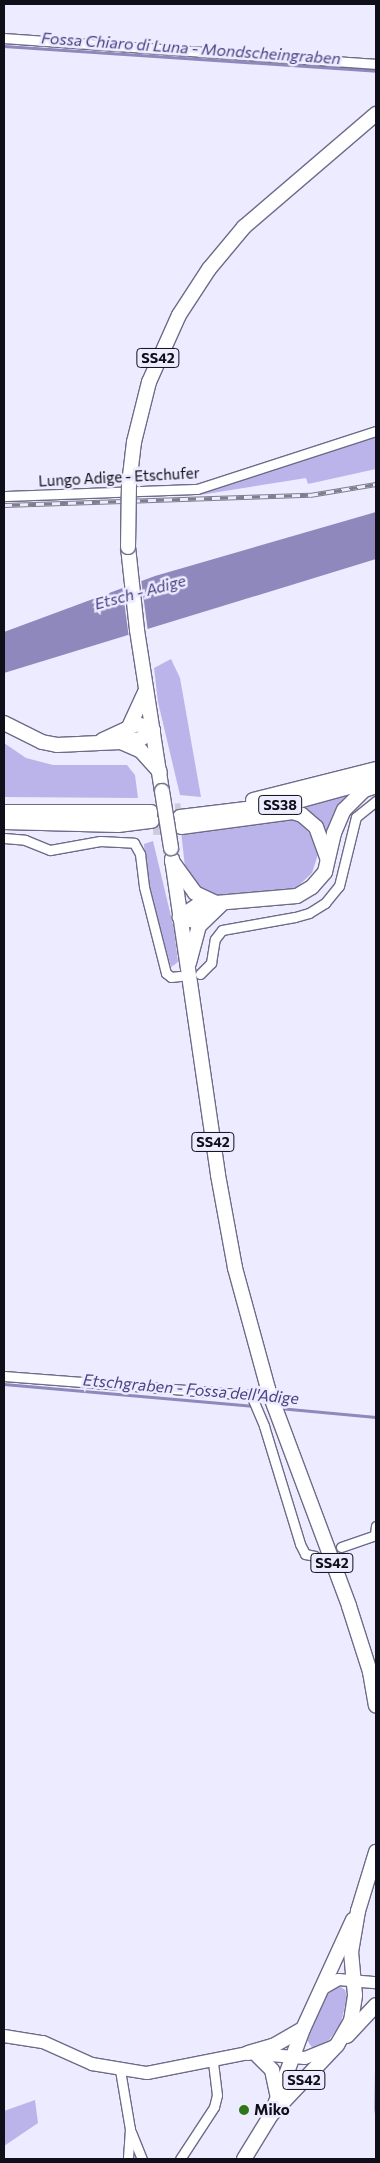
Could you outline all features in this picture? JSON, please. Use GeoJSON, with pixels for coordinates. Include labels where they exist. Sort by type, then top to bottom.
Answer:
{"type":"FeatureCollection","features":[{"type":"Feature","properties":{"kind":"main road","name":"SS42"},"geometry":{"type":"LineString","coordinates":[[376,114],[282,192],[226,248],[179,315],[149,382],[134,442],[128,547],[146,690],[160,772],[180,917],[189,964],[226,1222],[235,1268],[268,1389],[349,1606],[370,1672],[376,1705]]}},
{"type":"Feature","properties":{"kind":"main road"},"geometry":{"type":"LineString","coordinates":[[128,727],[146,690]]}},
{"type":"Feature","properties":{"kind":"main road"},"geometry":{"type":"LineString","coordinates":[[4,723],[42,742],[57,745],[102,740],[121,742],[140,738],[153,730],[144,724],[128,727],[102,740]]}},
{"type":"Feature","properties":{"kind":"main road"},"geometry":{"type":"LineString","coordinates":[[121,742],[140,752],[160,772]]}},
{"type":"Feature","properties":{"kind":"main road","name":"SS38"},"geometry":{"type":"LineString","coordinates":[[181,818],[376,770]]}},
{"type":"Feature","properties":{"kind":"main road","name":"SS38"},"geometry":{"type":"LineString","coordinates":[[181,818],[287,804],[376,779]]}},
{"type":"Feature","properties":{"kind":"main road"},"geometry":{"type":"LineString","coordinates":[[180,917],[194,921],[216,907],[297,896],[320,879],[327,862],[334,833],[344,810],[364,790],[376,786]]}},
{"type":"Feature","properties":{"kind":"main road"},"geometry":{"type":"LineString","coordinates":[[4,805],[116,808],[150,818]]}},
{"type":"Feature","properties":{"kind":"main road"},"geometry":{"type":"LineString","coordinates":[[4,812],[150,818]]}},
{"type":"Feature","properties":{"kind":"main road"},"geometry":{"type":"LineString","coordinates":[[181,818],[293,812],[302,815],[316,827],[327,862]]}},
{"type":"Feature","properties":{"kind":"main road"},"geometry":{"type":"LineString","coordinates":[[4,822],[118,825],[150,818]]}},
{"type":"Feature","properties":{"kind":"main road"},"geometry":{"type":"LineString","coordinates":[[172,854],[195,893],[216,907]]}},
{"type":"Feature","properties":{"kind":"main road"},"geometry":{"type":"LineString","coordinates":[[189,964],[194,937],[216,907]]}},
{"type":"Feature","properties":{"kind":"main road","name":"SS42"},"geometry":{"type":"LineString","coordinates":[[244,2159],[271,2115],[339,2041],[354,2008],[351,1952],[358,1911],[376,1852]]}},
{"type":"Feature","properties":{"kind":"main road","name":"SS42"},"geometry":{"type":"LineString","coordinates":[[271,2115],[278,2094],[298,2054],[303,2029],[358,1911]]}},
{"type":"Feature","properties":{"kind":"main road"},"geometry":{"type":"LineString","coordinates":[[4,2036],[43,2042],[92,2064],[120,2070],[147,2072],[253,2054],[298,2054],[339,2041],[376,2005]]}},
{"type":"Feature","properties":{"kind":"main road"},"geometry":{"type":"LineString","coordinates":[[253,2054],[273,2046],[303,2029]]}},
{"type":"Feature","properties":{"kind":"main road"},"geometry":{"type":"LineString","coordinates":[[253,2054],[272,2070],[278,2094]]}},
{"type":"Feature","properties":{"kind":"street"},"geometry":{"type":"LineString","coordinates":[[4,38],[376,64]]}},
{"type":"Feature","properties":{"kind":"street","name":"Lungo Adige - Etschufer"},"geometry":{"type":"LineString","coordinates":[[4,496],[197,489],[376,432]]}},
{"type":"Feature","properties":{"kind":"street"},"geometry":{"type":"LineString","coordinates":[[200,974],[211,964],[214,939],[222,930],[294,917],[309,913],[325,903],[340,886],[356,817],[376,801]]}},
{"type":"Feature","properties":{"kind":"street"},"geometry":{"type":"LineString","coordinates":[[4,838],[25,840],[50,850],[100,841],[134,844],[140,854],[144,887],[166,973],[171,977],[180,976]]}},
{"type":"Feature","properties":{"kind":"street"},"geometry":{"type":"LineString","coordinates":[[4,1376],[251,1395],[259,1413],[300,1544],[305,1554],[315,1556]]}},
{"type":"Feature","properties":{"kind":"street"},"geometry":{"type":"LineString","coordinates":[[341,1547],[375,1534],[376,1526]]}},
{"type":"Feature","properties":{"kind":"street"},"geometry":{"type":"LineString","coordinates":[[320,1990],[338,1979],[376,1982]]}},
{"type":"Feature","properties":{"kind":"street"},"geometry":{"type":"LineString","coordinates":[[180,2159],[214,2107],[217,2095],[213,2061]]}},
{"type":"Feature","properties":{"kind":"street"},"geometry":{"type":"LineString","coordinates":[[120,2070],[130,2129],[142,2159]]}},
{"type":"Feature","properties":{"kind":"street"},"geometry":{"type":"LineString","coordinates":[[128,2159],[130,2129]]}},
{"type":"Feature","properties":{"kind":"shaded area"},"geometry":{"type":"Polygon","coordinates":[[[376,433],[376,469],[308,484],[306,478],[200,495],[206,490],[376,433]]]}},
{"type":"Feature","properties":{"kind":"shaded area"},"geometry":{"type":"Polygon","coordinates":[[[171,659],[180,678],[201,797],[180,795],[158,702],[154,668],[171,659]]]}},
{"type":"Feature","properties":{"kind":"shaded area"},"geometry":{"type":"Polygon","coordinates":[[[4,743],[26,758],[53,765],[127,765],[135,775],[138,798],[4,797],[4,743]]]}},
{"type":"Feature","properties":{"kind":"shaded area"},"geometry":{"type":"Polygon","coordinates":[[[350,795],[327,837],[302,809],[303,806],[350,795]]]}},
{"type":"Feature","properties":{"kind":"shaded area"},"geometry":{"type":"Polygon","coordinates":[[[289,817],[301,824],[312,836],[318,854],[312,873],[297,887],[281,892],[223,897],[207,894],[194,886],[185,867],[181,831],[289,817]]]}},
{"type":"Feature","properties":{"kind":"shaded area"},"geometry":{"type":"Polygon","coordinates":[[[153,841],[174,929],[178,962],[171,967],[146,878],[144,844],[153,841]]]}},
{"type":"Feature","properties":{"kind":"shaded area"},"geometry":{"type":"Polygon","coordinates":[[[338,1985],[345,1990],[347,1997],[341,2023],[327,2043],[313,2049],[307,2040],[326,1996],[338,1985]]]}},
{"type":"Feature","properties":{"kind":"shaded area"},"geometry":{"type":"Polygon","coordinates":[[[376,2029],[376,2120],[374,2109],[376,2029]]]}},
{"type":"Feature","properties":{"kind":"shaded area"},"geometry":{"type":"Polygon","coordinates":[[[35,2100],[38,2123],[4,2146],[4,2111],[35,2100]]]}},
{"type":"Feature","properties":{"kind":"water","name":"Etsch - Adige"},"geometry":{"type":"Polygon","coordinates":[[[376,512],[376,559],[4,673],[4,632],[155,576],[376,512]]]}},
{"type":"Feature","properties":{"kind":"pier"},"geometry":{"type":"Polygon","coordinates":[[[141,579],[148,632],[129,638],[122,586],[141,579]]]}},
{"type":"Feature","properties":{"kind":"waterway","name":"Fossa Chiaro di Luna - Mondscheingraben"},"geometry":{"type":"LineString","coordinates":[[4,46],[376,71]]}},
{"type":"Feature","properties":{"kind":"waterway","name":"Etschgraben - Fossa dell'Adige"},"geometry":{"type":"LineString","coordinates":[[4,1384],[254,1406]]}},
{"type":"Feature","properties":{"kind":"waterway","name":"Etschgraben - Fossa dell'Adige"},"geometry":{"type":"LineString","coordinates":[[279,1408],[376,1417]]}},
{"type":"Feature","properties":{"kind":"tunnel"},"geometry":{"type":"LineString","coordinates":[[154,812],[181,810]]}},
{"type":"Feature","properties":{"kind":"tunnel"},"geometry":{"type":"LineString","coordinates":[[153,828],[180,827]]}},
{"type":"Feature","properties":{"kind":"railway"},"geometry":{"type":"LineString","coordinates":[[4,505],[310,495],[376,484]]}},
{"type":"Feature","properties":{"kind":"place","name":"Miko"},"geometry":{"type":"Point","coordinates":[244,2110]}}]}
